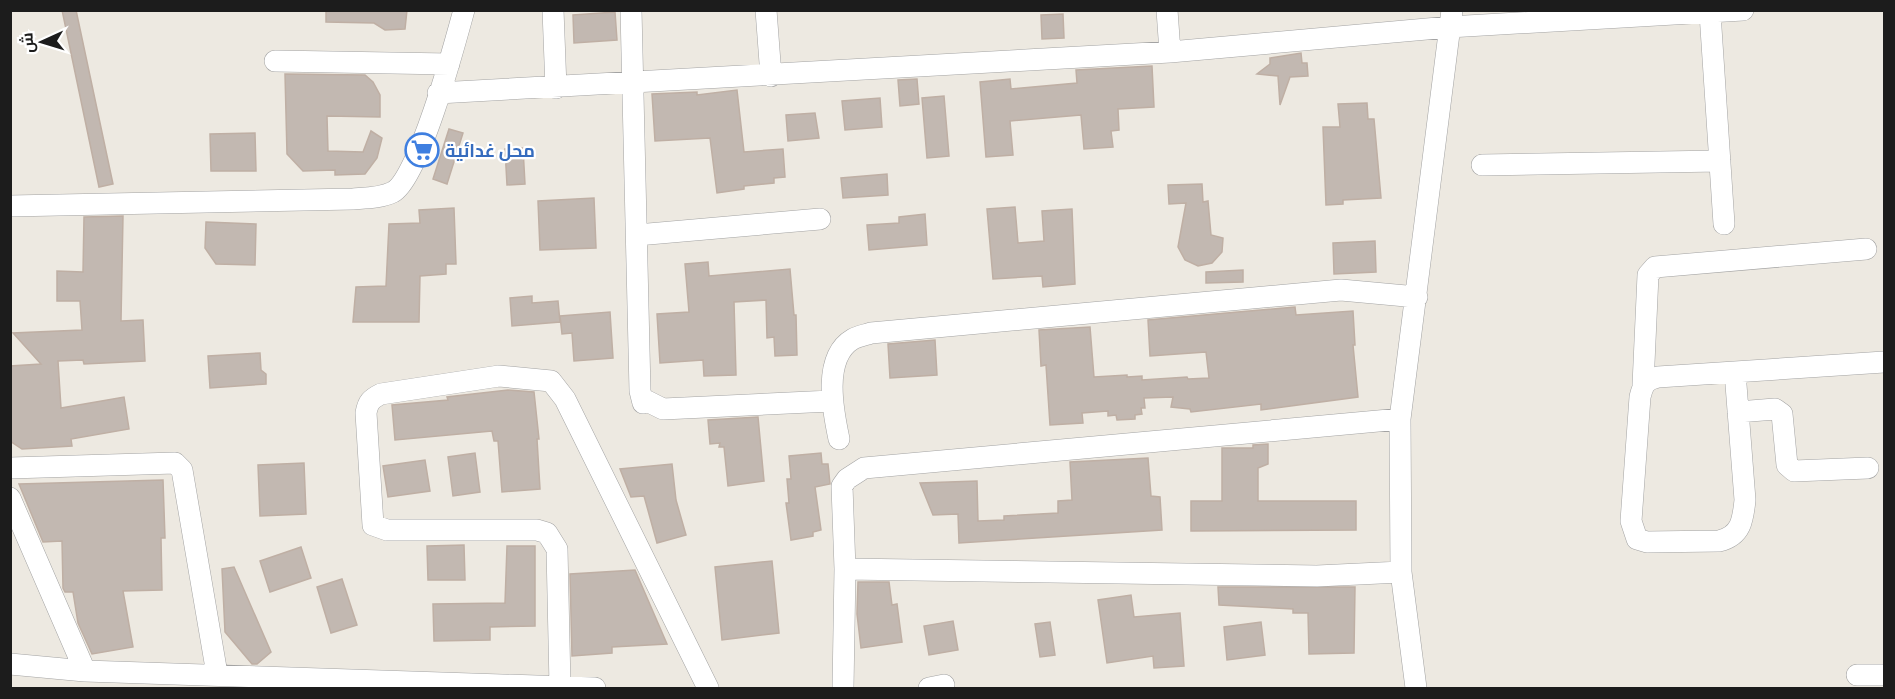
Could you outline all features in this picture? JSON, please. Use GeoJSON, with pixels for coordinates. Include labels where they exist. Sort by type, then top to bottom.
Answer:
{"type":"FeatureCollection","features":[{"type":"Feature","properties":{"kind":"street"},"geometry":{"type":"LineString","coordinates":[[10,206],[374,198],[394,191],[407,178],[430,125],[464,10]]}},
{"type":"Feature","properties":{"kind":"street"},"geometry":{"type":"LineString","coordinates":[[553,10],[556,88]]}},
{"type":"Feature","properties":{"kind":"street"},"geometry":{"type":"LineString","coordinates":[[631,10],[642,403],[647,401],[663,409],[831,401]]}},
{"type":"Feature","properties":{"kind":"street"},"geometry":{"type":"LineString","coordinates":[[766,10],[771,76]]}},
{"type":"Feature","properties":{"kind":"street"},"geometry":{"type":"LineString","coordinates":[[1167,10],[1170,52]]}},
{"type":"Feature","properties":{"kind":"street"},"geometry":{"type":"LineString","coordinates":[[438,93],[634,84],[1170,52],[1450,19],[1710,13],[1743,10]]}},
{"type":"Feature","properties":{"kind":"street"},"geometry":{"type":"LineString","coordinates":[[1710,13],[1724,224]]}},
{"type":"Feature","properties":{"kind":"street"},"geometry":{"type":"LineString","coordinates":[[1416,688],[1401,572],[1400,419],[1450,19]]}},
{"type":"Feature","properties":{"kind":"street"},"geometry":{"type":"LineString","coordinates":[[274,61],[449,64]]}},
{"type":"Feature","properties":{"kind":"street"},"geometry":{"type":"LineString","coordinates":[[1482,165],[1720,161]]}},
{"type":"Feature","properties":{"kind":"street"},"geometry":{"type":"LineString","coordinates":[[637,235],[820,219]]}},
{"type":"Feature","properties":{"kind":"street"},"geometry":{"type":"LineString","coordinates":[[1735,372],[1744,500],[1743,519],[1738,530],[1729,538],[1719,541],[1647,542],[1638,539],[1630,520],[1643,385],[1648,275],[1655,267],[1866,249]]}},
{"type":"Feature","properties":{"kind":"street"},"geometry":{"type":"LineString","coordinates":[[839,439],[831,401],[833,373],[841,351],[852,339],[871,333],[1341,290],[1417,297]]}},
{"type":"Feature","properties":{"kind":"street"},"geometry":{"type":"LineString","coordinates":[[1643,385],[1649,379],[1658,377],[1884,362]]}},
{"type":"Feature","properties":{"kind":"street"},"geometry":{"type":"LineString","coordinates":[[560,686],[557,549],[554,540],[537,530],[387,530],[374,525],[366,413],[368,403],[373,398],[381,394],[499,376],[551,381],[565,399],[708,688]]}},
{"type":"Feature","properties":{"kind":"street"},"geometry":{"type":"LineString","coordinates":[[1738,412],[1775,409],[1782,414],[1788,465],[1794,471],[1868,468]]}},
{"type":"Feature","properties":{"kind":"street"},"geometry":{"type":"LineString","coordinates":[[843,688],[845,569],[842,486],[847,479],[864,468],[1400,419]]}},
{"type":"Feature","properties":{"kind":"street"},"geometry":{"type":"LineString","coordinates":[[10,468],[175,463],[182,470],[217,674]]}},
{"type":"Feature","properties":{"kind":"street"},"geometry":{"type":"LineString","coordinates":[[10,498],[85,671]]}},
{"type":"Feature","properties":{"kind":"street"},"geometry":{"type":"LineString","coordinates":[[845,569],[1317,576],[1401,572]]}},
{"type":"Feature","properties":{"kind":"street"},"geometry":{"type":"LineString","coordinates":[[10,664],[85,671],[120,680],[217,674],[595,688]]}},
{"type":"Feature","properties":{"kind":"street"},"geometry":{"type":"LineString","coordinates":[[1857,675],[1884,675]]}},
{"type":"Feature","properties":{"kind":"building"},"geometry":{"type":"Polygon","coordinates":[[[62,10],[76,10],[113,184],[99,187],[62,10]]]}},
{"type":"Feature","properties":{"kind":"building"},"geometry":{"type":"Polygon","coordinates":[[[326,10],[407,10],[405,29],[385,30],[374,23],[326,22],[326,10]]]}},
{"type":"Feature","properties":{"kind":"building"},"geometry":{"type":"Polygon","coordinates":[[[615,12],[617,40],[574,43],[573,15],[615,12]]]}},
{"type":"Feature","properties":{"kind":"building"},"geometry":{"type":"Polygon","coordinates":[[[1063,14],[1064,38],[1042,39],[1041,15],[1063,14]]]}},
{"type":"Feature","properties":{"kind":"building"},"geometry":{"type":"Polygon","coordinates":[[[1301,53],[1302,63],[1307,63],[1308,76],[1290,77],[1280,105],[1278,76],[1257,74],[1270,64],[1270,58],[1301,53]]]}},
{"type":"Feature","properties":{"kind":"building"},"geometry":{"type":"Polygon","coordinates":[[[1152,66],[1154,107],[1118,109],[1119,130],[1111,131],[1113,147],[1084,149],[1081,115],[1010,121],[1013,155],[986,157],[980,82],[1010,79],[1011,89],[1077,83],[1076,70],[1152,66]]]}},
{"type":"Feature","properties":{"kind":"building"},"geometry":{"type":"Polygon","coordinates":[[[285,74],[365,75],[373,82],[380,95],[380,117],[327,116],[328,151],[363,152],[371,131],[382,138],[377,158],[365,174],[335,175],[335,170],[303,171],[287,154],[285,74]]]}},
{"type":"Feature","properties":{"kind":"building"},"geometry":{"type":"Polygon","coordinates":[[[917,79],[919,104],[900,106],[898,80],[917,79]]]}},
{"type":"Feature","properties":{"kind":"building"},"geometry":{"type":"Polygon","coordinates":[[[737,90],[744,152],[783,149],[785,177],[774,178],[774,183],[744,186],[744,189],[717,193],[710,138],[655,141],[652,94],[697,92],[697,95],[737,90]]]}},
{"type":"Feature","properties":{"kind":"building"},"geometry":{"type":"Polygon","coordinates":[[[944,96],[949,156],[927,158],[922,98],[944,96]]]}},
{"type":"Feature","properties":{"kind":"building"},"geometry":{"type":"Polygon","coordinates":[[[880,98],[882,127],[845,130],[842,101],[880,98]]]}},
{"type":"Feature","properties":{"kind":"building"},"geometry":{"type":"Polygon","coordinates":[[[1367,103],[1368,119],[1374,119],[1381,198],[1343,200],[1343,204],[1326,205],[1323,127],[1340,127],[1338,104],[1367,103]]]}},
{"type":"Feature","properties":{"kind":"building"},"geometry":{"type":"Polygon","coordinates":[[[815,113],[819,138],[788,141],[786,115],[815,113]]]}},
{"type":"Feature","properties":{"kind":"building"},"geometry":{"type":"Polygon","coordinates":[[[449,129],[463,133],[447,184],[433,179],[449,129]]]}},
{"type":"Feature","properties":{"kind":"building"},"geometry":{"type":"Polygon","coordinates":[[[255,133],[256,171],[211,171],[210,134],[255,133]]]}},
{"type":"Feature","properties":{"kind":"building"},"geometry":{"type":"Polygon","coordinates":[[[523,148],[525,184],[507,185],[505,149],[523,148]]]}},
{"type":"Feature","properties":{"kind":"building"},"geometry":{"type":"Polygon","coordinates":[[[887,174],[888,195],[843,198],[841,178],[887,174]]]}},
{"type":"Feature","properties":{"kind":"building"},"geometry":{"type":"Polygon","coordinates":[[[1202,184],[1203,202],[1208,201],[1211,235],[1223,238],[1222,252],[1212,263],[1198,266],[1185,260],[1178,247],[1186,203],[1169,204],[1168,185],[1202,184]]]}},
{"type":"Feature","properties":{"kind":"building"},"geometry":{"type":"Polygon","coordinates":[[[594,198],[596,248],[540,250],[538,201],[594,198]]]}},
{"type":"Feature","properties":{"kind":"building"},"geometry":{"type":"Polygon","coordinates":[[[1015,207],[1018,243],[1044,241],[1042,211],[1072,209],[1075,284],[1043,287],[1042,276],[993,279],[987,209],[1015,207]]]}},
{"type":"Feature","properties":{"kind":"building"},"geometry":{"type":"Polygon","coordinates":[[[454,208],[456,264],[446,264],[446,274],[420,276],[419,322],[353,322],[356,287],[386,286],[389,224],[420,223],[419,210],[454,208]]]}},
{"type":"Feature","properties":{"kind":"building"},"geometry":{"type":"Polygon","coordinates":[[[925,214],[927,245],[869,250],[867,225],[899,223],[899,217],[925,214]]]}},
{"type":"Feature","properties":{"kind":"building"},"geometry":{"type":"Polygon","coordinates":[[[123,216],[121,321],[143,320],[145,361],[84,364],[83,360],[58,361],[61,408],[124,397],[129,429],[71,439],[72,446],[22,449],[10,441],[10,366],[41,364],[13,333],[82,330],[80,301],[57,301],[57,271],[83,272],[84,217],[123,216]]]}},
{"type":"Feature","properties":{"kind":"building"},"geometry":{"type":"Polygon","coordinates":[[[206,222],[256,224],[255,265],[216,264],[205,248],[206,222]]]}},
{"type":"Feature","properties":{"kind":"building"},"geometry":{"type":"Polygon","coordinates":[[[1375,241],[1376,272],[1334,274],[1333,243],[1375,241]]]}},
{"type":"Feature","properties":{"kind":"building"},"geometry":{"type":"Polygon","coordinates":[[[708,262],[709,276],[790,269],[794,315],[796,315],[797,355],[775,356],[774,337],[767,338],[766,300],[734,302],[736,375],[704,376],[703,360],[660,363],[657,314],[689,312],[685,264],[708,262]]]}},
{"type":"Feature","properties":{"kind":"building"},"geometry":{"type":"Polygon","coordinates":[[[1243,270],[1243,282],[1206,283],[1206,272],[1243,270]]]}},
{"type":"Feature","properties":{"kind":"building"},"geometry":{"type":"Polygon","coordinates":[[[532,296],[532,303],[558,301],[560,322],[512,326],[510,298],[532,296]]]}},
{"type":"Feature","properties":{"kind":"building"},"geometry":{"type":"Polygon","coordinates":[[[1295,307],[1296,315],[1353,311],[1355,345],[1353,345],[1358,397],[1261,410],[1261,404],[1191,412],[1190,409],[1171,407],[1173,397],[1144,398],[1145,408],[1141,408],[1142,414],[1135,415],[1135,419],[1117,420],[1116,415],[1108,416],[1108,411],[1082,413],[1083,423],[1050,425],[1046,365],[1041,366],[1039,330],[1090,327],[1094,377],[1127,375],[1127,377],[1142,376],[1142,380],[1209,378],[1206,352],[1150,356],[1148,320],[1295,307]]]}},
{"type":"Feature","properties":{"kind":"building"},"geometry":{"type":"Polygon","coordinates":[[[610,312],[613,358],[574,361],[572,333],[562,334],[560,316],[610,312]]]}},
{"type":"Feature","properties":{"kind":"building"},"geometry":{"type":"Polygon","coordinates":[[[935,340],[937,375],[890,378],[888,344],[935,340]]]}},
{"type":"Feature","properties":{"kind":"building"},"geometry":{"type":"Polygon","coordinates":[[[260,353],[261,370],[266,374],[266,384],[210,388],[208,356],[260,353]]]}},
{"type":"Feature","properties":{"kind":"building"},"geometry":{"type":"Polygon","coordinates":[[[508,390],[534,392],[539,439],[537,439],[540,489],[502,492],[498,441],[494,441],[492,431],[395,440],[392,405],[448,400],[447,397],[508,390]]]}},
{"type":"Feature","properties":{"kind":"building"},"geometry":{"type":"Polygon","coordinates":[[[758,417],[764,481],[728,486],[724,447],[719,447],[720,443],[710,444],[708,420],[758,417]]]}},
{"type":"Feature","properties":{"kind":"building"},"geometry":{"type":"Polygon","coordinates":[[[1268,444],[1268,464],[1258,468],[1258,501],[1356,501],[1356,530],[1191,531],[1191,501],[1222,501],[1222,448],[1253,448],[1253,445],[1268,444]]]}},
{"type":"Feature","properties":{"kind":"building"},"geometry":{"type":"Polygon","coordinates":[[[475,453],[480,492],[453,496],[448,457],[475,453]]]}},
{"type":"Feature","properties":{"kind":"building"},"geometry":{"type":"Polygon","coordinates":[[[821,453],[822,464],[828,464],[830,484],[815,487],[821,530],[813,532],[813,536],[791,540],[786,503],[789,503],[787,479],[791,479],[789,456],[821,453]]]}},
{"type":"Feature","properties":{"kind":"building"},"geometry":{"type":"Polygon","coordinates":[[[1148,458],[1151,496],[1160,497],[1162,530],[959,543],[958,514],[933,515],[920,483],[977,481],[978,521],[1004,520],[1004,516],[1058,513],[1058,501],[1072,500],[1070,462],[1148,458]]]}},
{"type":"Feature","properties":{"kind":"building"},"geometry":{"type":"Polygon","coordinates":[[[425,460],[430,491],[388,497],[383,466],[425,460]]]}},
{"type":"Feature","properties":{"kind":"building"},"geometry":{"type":"Polygon","coordinates":[[[304,463],[306,514],[260,516],[258,465],[304,463]]]}},
{"type":"Feature","properties":{"kind":"building"},"geometry":{"type":"Polygon","coordinates":[[[672,464],[676,500],[686,535],[657,543],[644,496],[631,497],[620,469],[672,464]]]}},
{"type":"Feature","properties":{"kind":"building"},"geometry":{"type":"Polygon","coordinates":[[[163,480],[165,538],[161,538],[162,590],[123,591],[133,647],[92,654],[78,623],[73,592],[65,592],[63,588],[62,541],[43,542],[19,484],[163,480]]]}},
{"type":"Feature","properties":{"kind":"building"},"geometry":{"type":"Polygon","coordinates":[[[464,545],[465,580],[428,580],[427,546],[464,545]]]}},
{"type":"Feature","properties":{"kind":"building"},"geometry":{"type":"Polygon","coordinates":[[[507,546],[535,546],[535,626],[490,627],[490,640],[434,641],[433,604],[505,603],[507,546]]]}},
{"type":"Feature","properties":{"kind":"building"},"geometry":{"type":"Polygon","coordinates":[[[301,547],[311,578],[270,592],[260,561],[301,547]]]}},
{"type":"Feature","properties":{"kind":"building"},"geometry":{"type":"Polygon","coordinates":[[[772,561],[779,633],[722,640],[715,567],[772,561]]]}},
{"type":"Feature","properties":{"kind":"building"},"geometry":{"type":"Polygon","coordinates":[[[234,567],[271,652],[257,664],[252,664],[225,632],[222,569],[234,567]]]}},
{"type":"Feature","properties":{"kind":"building"},"geometry":{"type":"Polygon","coordinates":[[[635,570],[667,644],[612,647],[612,653],[572,656],[570,574],[635,570]]]}},
{"type":"Feature","properties":{"kind":"building"},"geometry":{"type":"Polygon","coordinates":[[[342,579],[357,625],[331,633],[317,587],[342,579]]]}},
{"type":"Feature","properties":{"kind":"building"},"geometry":{"type":"Polygon","coordinates":[[[858,582],[889,582],[892,605],[897,604],[902,642],[861,648],[857,614],[858,582]]]}},
{"type":"Feature","properties":{"kind":"building"},"geometry":{"type":"Polygon","coordinates":[[[1218,587],[1355,587],[1354,653],[1309,654],[1308,613],[1293,613],[1293,609],[1219,605],[1218,587]]]}},
{"type":"Feature","properties":{"kind":"building"},"geometry":{"type":"Polygon","coordinates":[[[1131,595],[1134,617],[1180,613],[1184,666],[1154,668],[1153,656],[1107,663],[1098,600],[1131,595]]]}},
{"type":"Feature","properties":{"kind":"building"},"geometry":{"type":"Polygon","coordinates":[[[953,621],[958,650],[929,655],[924,626],[953,621]]]}},
{"type":"Feature","properties":{"kind":"building"},"geometry":{"type":"Polygon","coordinates":[[[1050,622],[1055,655],[1040,657],[1035,624],[1050,622]]]}},
{"type":"Feature","properties":{"kind":"building"},"geometry":{"type":"Polygon","coordinates":[[[1261,622],[1265,655],[1227,660],[1224,627],[1261,622]]]}},
{"type":"Feature","properties":{"kind":"place","name":"محل غدائية"},"geometry":{"type":"Point","coordinates":[422,150]}}]}
